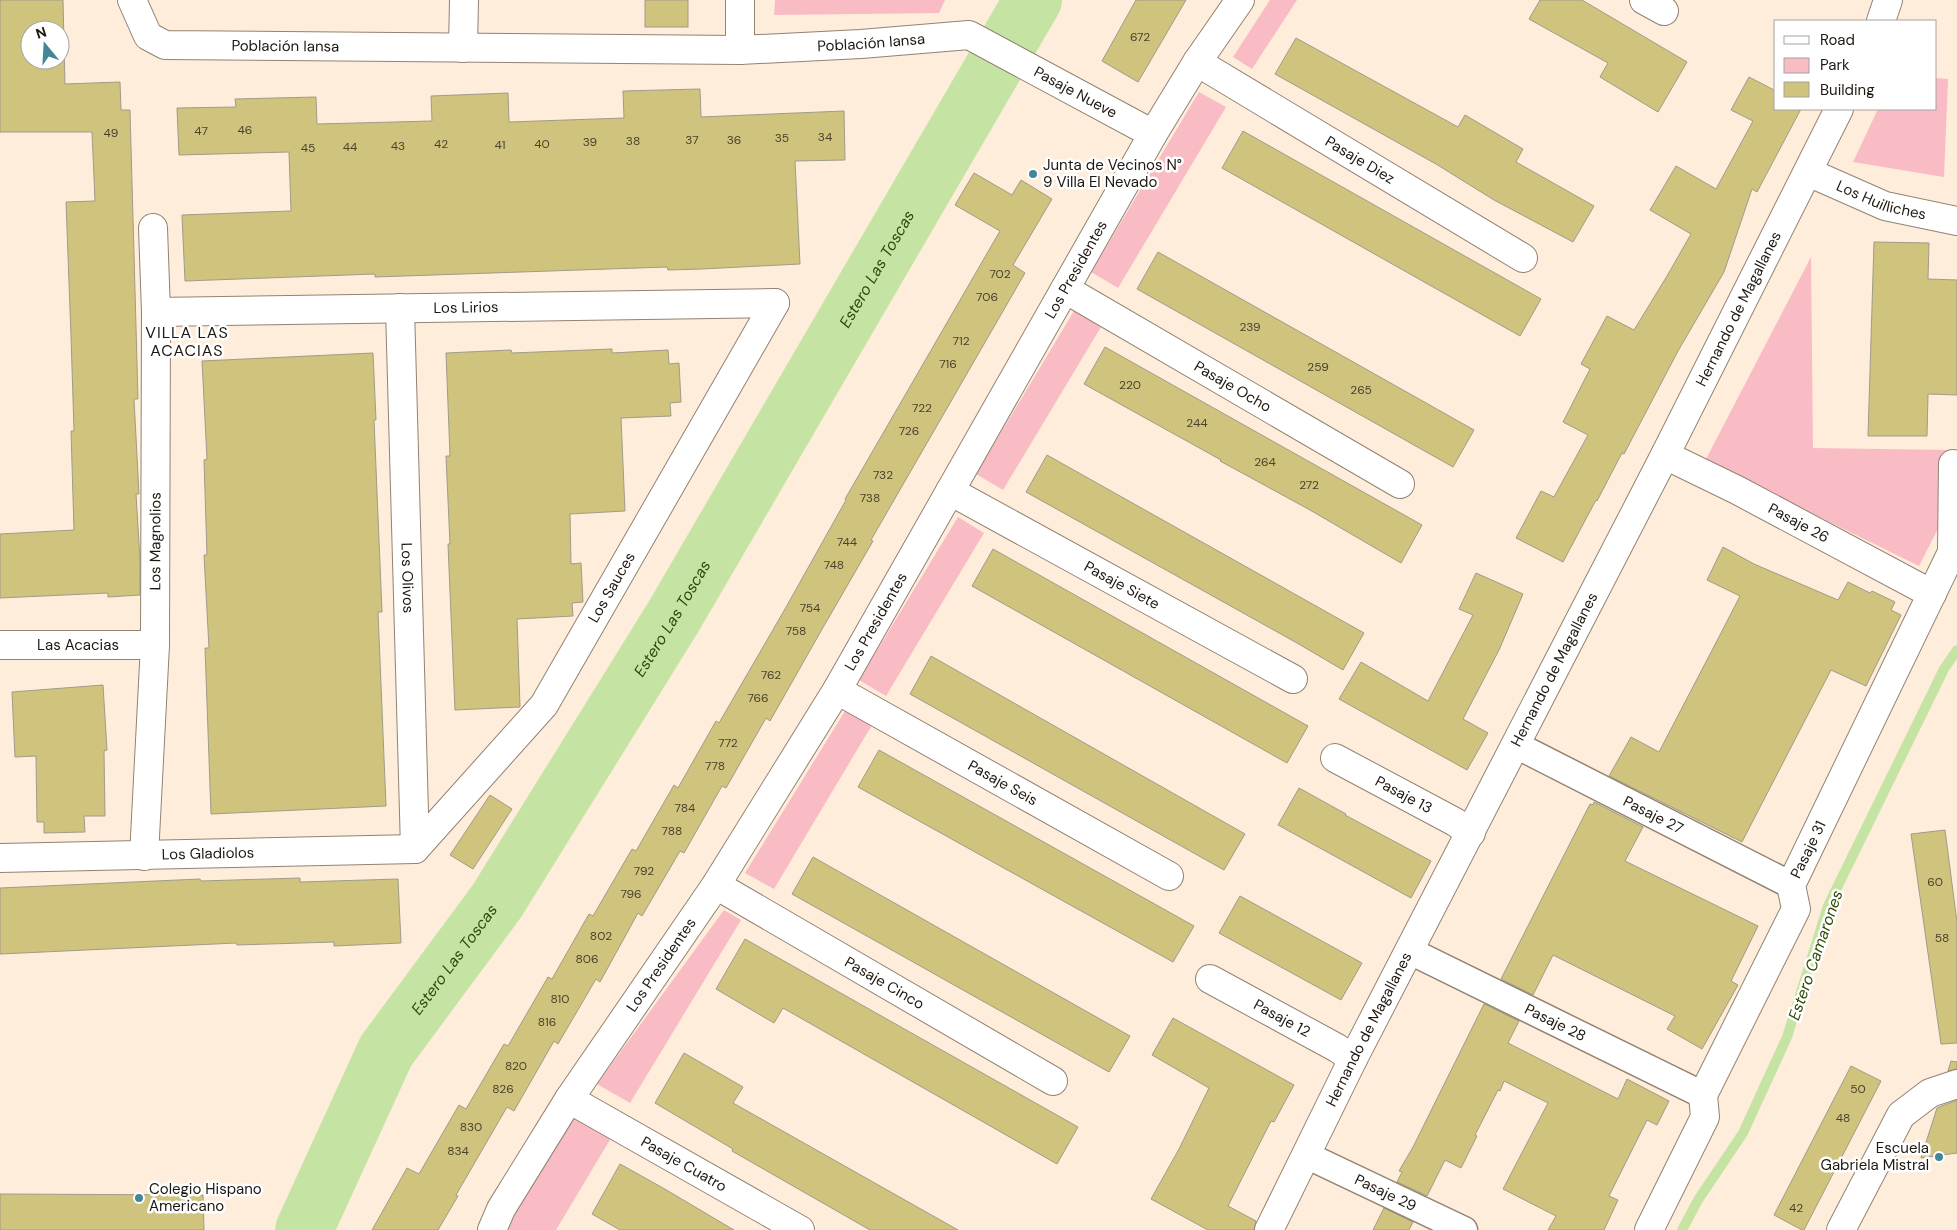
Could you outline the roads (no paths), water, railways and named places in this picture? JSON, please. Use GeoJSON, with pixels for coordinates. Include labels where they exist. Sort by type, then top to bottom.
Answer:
{"type":"FeatureCollection","features":[{"type":"Feature","properties":{"kind":"street","name":"Población Iansa"},"geometry":{"type":"LineString","coordinates":[[132,0],[148,36],[165,45],[740,50],[861,44],[969,35],[997,50]]}},
{"type":"Feature","properties":{"kind":"street"},"geometry":{"type":"LineString","coordinates":[[463,48],[464,0]]}},
{"type":"Feature","properties":{"kind":"street"},"geometry":{"type":"LineString","coordinates":[[740,0],[740,50]]}},
{"type":"Feature","properties":{"kind":"street","name":"Los Presidentes"},"geometry":{"type":"LineString","coordinates":[[492,1230],[501,1209],[569,1100],[716,885],[837,690],[1153,134],[1240,0]]}},
{"type":"Feature","properties":{"kind":"street"},"geometry":{"type":"LineString","coordinates":[[1881,20],[1888,0]]}},
{"type":"Feature","properties":{"kind":"street","name":"Pasaje Nueve"},"geometry":{"type":"LineString","coordinates":[[997,50],[1153,134]]}},
{"type":"Feature","properties":{"kind":"street","name":"Pasaje Diez"},"geometry":{"type":"LineString","coordinates":[[1198,62],[1523,258]]}},
{"type":"Feature","properties":{"kind":"street","name":"Hernando de Magallanes"},"geometry":{"type":"LineString","coordinates":[[1269,1230],[1353,1059],[1665,456],[1839,110]]}},
{"type":"Feature","properties":{"kind":"street","name":"Los Huilliches"},"geometry":{"type":"LineString","coordinates":[[1808,172],[1885,206],[1957,220]]}},
{"type":"Feature","properties":{"kind":"street","name":"Los Magnolios"},"geometry":{"type":"LineString","coordinates":[[144,856],[155,645],[156,312],[154,228]]}},
{"type":"Feature","properties":{"kind":"street","name":"Pasaje Ocho"},"geometry":{"type":"LineString","coordinates":[[1065,289],[1400,484]]}},
{"type":"Feature","properties":{"kind":"street","name":"Los Lirios"},"geometry":{"type":"LineString","coordinates":[[156,312],[775,303]]}},
{"type":"Feature","properties":{"kind":"street","name":"Los Sauces"},"geometry":{"type":"LineString","coordinates":[[415,849],[544,705],[775,303]]}},
{"type":"Feature","properties":{"kind":"street","name":"Los Olivos"},"geometry":{"type":"LineString","coordinates":[[400,308],[415,849]]}},
{"type":"Feature","properties":{"kind":"street","name":"Pasaje 26"},"geometry":{"type":"LineString","coordinates":[[1665,456],[1738,490],[1932,594]]}},
{"type":"Feature","properties":{"kind":"street","name":"Pasaje 31"},"geometry":{"type":"LineString","coordinates":[[1649,1230],[1705,1117],[1703,1095],[1796,909],[1791,884],[1952,552],[1955,464]]}},
{"type":"Feature","properties":{"kind":"street","name":"Pasaje Siete"},"geometry":{"type":"LineString","coordinates":[[950,491],[1293,679]]}},
{"type":"Feature","properties":{"kind":"street","name":"Las Acacias"},"geometry":{"type":"LineString","coordinates":[[0,646],[155,645]]}},
{"type":"Feature","properties":{"kind":"street","name":"Pasaje Seis"},"geometry":{"type":"LineString","coordinates":[[837,690],[1169,876]]}},
{"type":"Feature","properties":{"kind":"street","name":"Pasaje 27"},"geometry":{"type":"LineString","coordinates":[[1516,745],[1791,884]]}},
{"type":"Feature","properties":{"kind":"street","name":"Pasaje 13"},"geometry":{"type":"LineString","coordinates":[[1335,758],[1455,822],[1471,834]]}},
{"type":"Feature","properties":{"kind":"street","name":"Los Gladiolos"},"geometry":{"type":"LineString","coordinates":[[0,858],[415,849]]}},
{"type":"Feature","properties":{"kind":"street","name":"Pasaje Cinco"},"geometry":{"type":"LineString","coordinates":[[716,885],[1053,1081]]}},
{"type":"Feature","properties":{"kind":"street","name":"Pasaje 28"},"geometry":{"type":"LineString","coordinates":[[1410,951],[1703,1095]]}},
{"type":"Feature","properties":{"kind":"street","name":"Pasaje 12"},"geometry":{"type":"LineString","coordinates":[[1210,980],[1337,1048],[1353,1059]]}},
{"type":"Feature","properties":{"kind":"street"},"geometry":{"type":"LineString","coordinates":[[1841,1230],[1901,1115],[1930,1093],[1957,1084]]}},
{"type":"Feature","properties":{"kind":"street","name":"Pasaje Cuatro"},"geometry":{"type":"LineString","coordinates":[[569,1100],[800,1230]]}},
{"type":"Feature","properties":{"kind":"street","name":"Pasaje 29"},"geometry":{"type":"LineString","coordinates":[[1306,1155],[1464,1230]]}},
{"type":"Feature","properties":{"kind":"waterway","name":"Estero Las Toscas"},"geometry":{"type":"LineString","coordinates":[[304,1230],[386,1051],[497,901],[674,616],[1033,0]]}},
{"type":"Feature","properties":{"kind":"waterway","name":"Estero Camarones"},"geometry":{"type":"LineString","coordinates":[[1682,1230],[1698,1200],[1743,1133],[1787,1037],[1828,906],[1944,669],[1957,650]]}},
{"type":"Feature","properties":{"kind":"place","name":"Junta de Vecinos N° 9 Villa El Nevado"},"geometry":{"type":"Point","coordinates":[1033,174]}},
{"type":"Feature","properties":{"kind":"place","name":"Escuela Gabriela Mistral"},"geometry":{"type":"Point","coordinates":[1939,1157]}},
{"type":"Feature","properties":{"kind":"place","name":"Colegio Hispano Americano"},"geometry":{"type":"Point","coordinates":[139,1198]}},
{"type":"Feature","properties":{"kind":"district","name":"VILLA LAS ACACIAS"},"geometry":{"type":"Point","coordinates":[187,341]}}]}
